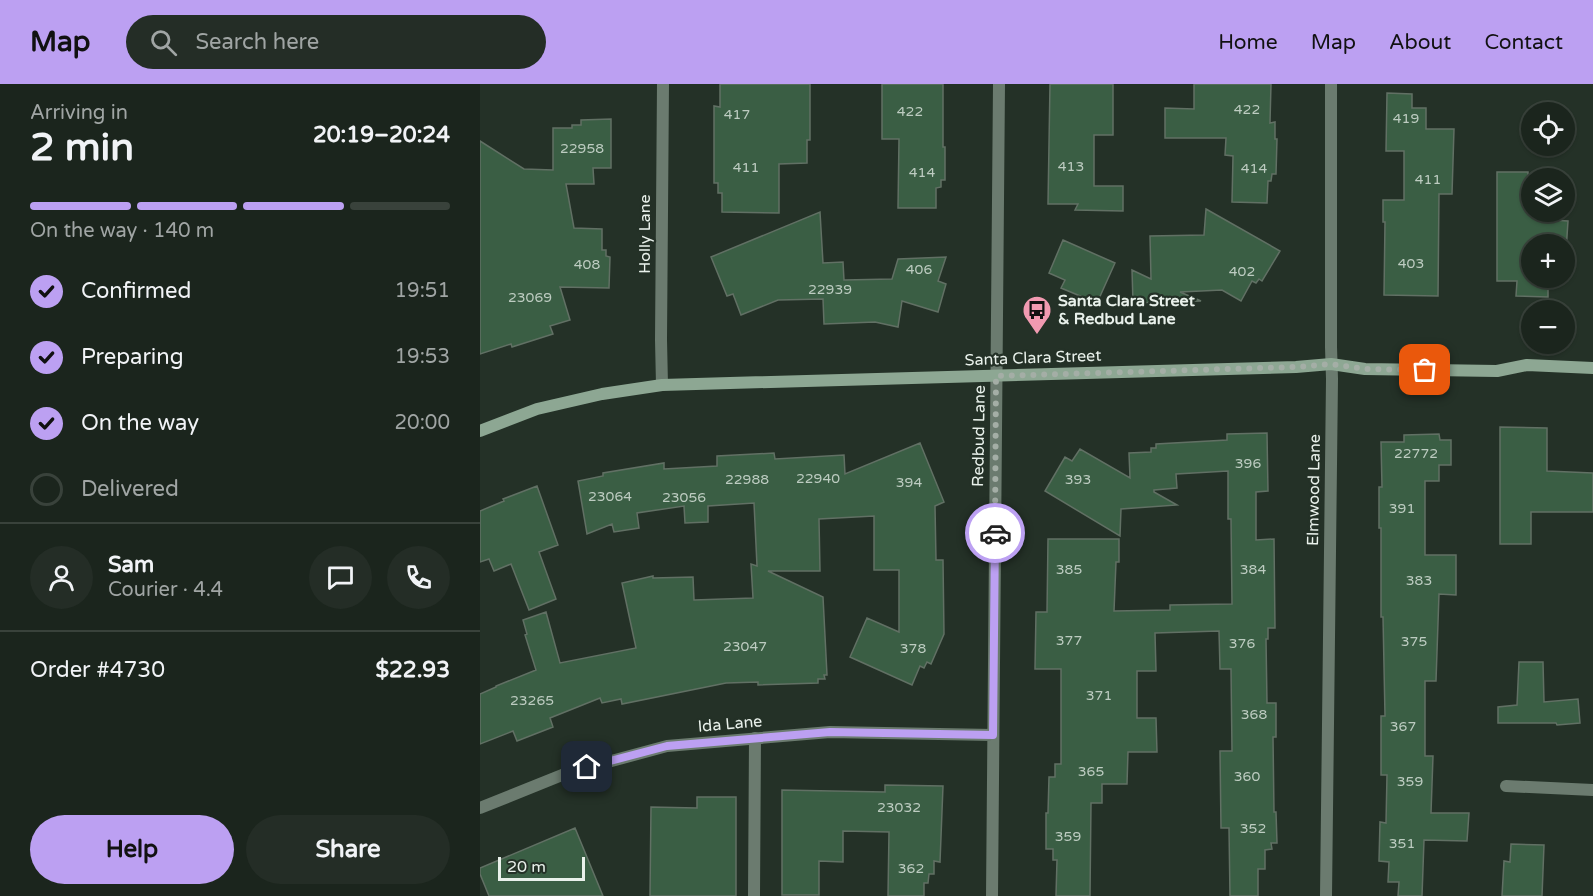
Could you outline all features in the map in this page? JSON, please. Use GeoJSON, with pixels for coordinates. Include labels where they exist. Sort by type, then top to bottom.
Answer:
{"type":"FeatureCollection","features":[{"type":"Feature","properties":{"kind":"main road","name":"Santa Clara Street"},"geometry":{"type":"LineString","coordinates":[[480,431],[537,409],[602,394],[662,385],[1296,367],[1331,364],[1365,369],[1486,371],[1527,365],[1593,368]]}},
{"type":"Feature","properties":{"kind":"street","name":"Holly Lane"},"geometry":{"type":"LineString","coordinates":[[662,385],[663,84]]}},
{"type":"Feature","properties":{"kind":"street","name":"Redbud Lane"},"geometry":{"type":"LineString","coordinates":[[992,896],[999,84]]}},
{"type":"Feature","properties":{"kind":"street","name":"Elmwood Lane"},"geometry":{"type":"LineString","coordinates":[[1326,896],[1331,84]]}},
{"type":"Feature","properties":{"kind":"street","name":"Ida Lane"},"geometry":{"type":"LineString","coordinates":[[480,808],[567,772],[667,746],[830,732],[993,735]]}},
{"type":"Feature","properties":{"kind":"street"},"geometry":{"type":"LineString","coordinates":[[754,896],[755,738]]}},
{"type":"Feature","properties":{"kind":"street"},"geometry":{"type":"LineString","coordinates":[[1506,786],[1593,790]]}},
{"type":"Feature","properties":{"kind":"building"},"geometry":{"type":"Polygon","coordinates":[[[720,84],[810,84],[810,140],[807,140],[807,163],[779,164],[779,213],[722,212],[722,193],[718,193],[718,183],[714,183],[714,106],[720,107],[720,84]]]}},
{"type":"Feature","properties":{"kind":"building"},"geometry":{"type":"Polygon","coordinates":[[[882,84],[943,84],[945,180],[941,180],[941,187],[936,188],[936,208],[898,208],[899,139],[882,139],[882,84]]]}},
{"type":"Feature","properties":{"kind":"building"},"geometry":{"type":"Polygon","coordinates":[[[1050,84],[1113,84],[1113,135],[1094,135],[1094,186],[1123,186],[1123,211],[1075,210],[1078,204],[1048,204],[1050,84]]]}},
{"type":"Feature","properties":{"kind":"building"},"geometry":{"type":"Polygon","coordinates":[[[1194,84],[1271,84],[1270,123],[1275,122],[1276,174],[1272,174],[1271,181],[1268,181],[1267,203],[1232,202],[1233,156],[1225,155],[1226,138],[1165,138],[1165,108],[1194,109],[1194,84]]]}},
{"type":"Feature","properties":{"kind":"building"},"geometry":{"type":"Polygon","coordinates":[[[1387,93],[1412,94],[1412,108],[1426,108],[1426,129],[1454,129],[1452,194],[1439,194],[1438,296],[1384,295],[1383,200],[1404,200],[1404,151],[1386,151],[1387,93]]]}},
{"type":"Feature","properties":{"kind":"building"},"geometry":{"type":"Polygon","coordinates":[[[611,119],[611,168],[593,168],[594,184],[566,184],[574,228],[602,229],[602,250],[606,250],[606,256],[610,257],[609,288],[560,287],[570,320],[550,326],[553,334],[480,354],[480,141],[524,169],[553,170],[553,128],[572,128],[572,125],[581,125],[581,120],[611,119]]]}},
{"type":"Feature","properties":{"kind":"building"},"geometry":{"type":"Polygon","coordinates":[[[1497,172],[1521,172],[1521,222],[1568,222],[1567,234],[1521,234],[1521,288],[1548,288],[1548,297],[1516,296],[1517,281],[1497,281],[1497,172]]]}},
{"type":"Feature","properties":{"kind":"building"},"geometry":{"type":"Polygon","coordinates":[[[1206,209],[1280,251],[1262,281],[1259,279],[1256,283],[1252,281],[1241,301],[1222,290],[1180,292],[1201,301],[1133,303],[1132,270],[1151,279],[1150,236],[1204,235],[1206,209]]]}},
{"type":"Feature","properties":{"kind":"building"},"geometry":{"type":"Polygon","coordinates":[[[820,212],[823,263],[843,262],[844,280],[892,279],[898,259],[946,257],[938,281],[946,284],[938,312],[902,301],[898,327],[875,322],[824,324],[823,299],[778,300],[741,315],[733,294],[727,296],[711,257],[820,212]]]}},
{"type":"Feature","properties":{"kind":"building"},"geometry":{"type":"Polygon","coordinates":[[[1063,240],[1115,263],[1097,303],[1061,288],[1065,280],[1049,273],[1063,240]]]}},
{"type":"Feature","properties":{"kind":"building"},"geometry":{"type":"Polygon","coordinates":[[[1500,427],[1547,428],[1547,471],[1593,473],[1593,512],[1531,512],[1531,544],[1500,544],[1500,427]]]}},
{"type":"Feature","properties":{"kind":"building"},"geometry":{"type":"Polygon","coordinates":[[[1267,433],[1268,491],[1256,492],[1256,540],[1274,539],[1275,628],[1268,628],[1268,639],[1266,639],[1267,703],[1276,703],[1276,737],[1273,737],[1274,812],[1276,812],[1277,843],[1271,843],[1272,849],[1265,850],[1265,869],[1258,869],[1258,896],[1230,896],[1229,828],[1221,828],[1220,751],[1232,751],[1231,669],[1220,669],[1219,631],[1155,633],[1156,671],[1137,671],[1137,718],[1156,718],[1157,752],[1128,752],[1127,784],[1102,784],[1102,803],[1091,803],[1090,896],[1056,896],[1057,860],[1053,860],[1053,849],[1046,849],[1046,813],[1048,813],[1049,777],[1055,777],[1055,764],[1061,764],[1061,669],[1035,669],[1036,612],[1047,612],[1048,539],[1119,539],[1114,611],[1170,610],[1170,605],[1232,604],[1231,519],[1228,519],[1228,471],[1176,474],[1177,488],[1154,490],[1154,492],[1177,505],[1121,509],[1120,536],[1045,491],[1065,457],[1072,461],[1080,449],[1130,478],[1129,453],[1151,452],[1151,448],[1156,448],[1156,444],[1227,440],[1227,434],[1267,433]]]}},
{"type":"Feature","properties":{"kind":"building"},"geometry":{"type":"Polygon","coordinates":[[[1439,434],[1440,440],[1451,440],[1451,465],[1439,465],[1439,481],[1425,481],[1425,555],[1456,555],[1456,595],[1439,594],[1436,681],[1425,681],[1425,756],[1433,756],[1431,813],[1469,813],[1467,841],[1424,840],[1422,896],[1398,896],[1399,882],[1388,882],[1389,862],[1379,861],[1380,822],[1386,823],[1387,775],[1381,775],[1381,716],[1385,716],[1383,617],[1381,617],[1381,528],[1379,528],[1379,487],[1382,487],[1381,442],[1404,442],[1404,435],[1439,434]]]}},
{"type":"Feature","properties":{"kind":"building"},"geometry":{"type":"Polygon","coordinates":[[[920,443],[944,502],[935,506],[936,560],[943,560],[944,634],[931,664],[927,662],[924,668],[920,666],[912,685],[850,657],[867,618],[899,632],[899,570],[874,570],[874,516],[819,519],[820,571],[768,571],[823,597],[827,675],[824,675],[825,679],[818,679],[818,683],[758,685],[758,682],[726,683],[622,704],[621,699],[602,703],[600,698],[550,718],[553,727],[517,741],[513,731],[480,744],[480,694],[536,670],[525,635],[527,634],[523,620],[546,612],[560,663],[636,648],[622,583],[653,576],[653,578],[693,577],[694,600],[753,598],[751,564],[757,566],[754,503],[708,506],[708,522],[685,523],[684,506],[637,513],[639,528],[614,532],[612,524],[587,534],[578,481],[603,476],[603,473],[664,463],[664,469],[717,466],[717,456],[774,453],[775,459],[844,455],[845,474],[920,443]]]}},
{"type":"Feature","properties":{"kind":"building"},"geometry":{"type":"Polygon","coordinates":[[[537,486],[558,545],[539,552],[556,599],[529,610],[511,564],[494,571],[489,559],[480,562],[480,511],[537,486]]]}},
{"type":"Feature","properties":{"kind":"building"},"geometry":{"type":"Polygon","coordinates":[[[1519,662],[1543,662],[1544,702],[1578,699],[1580,723],[1557,725],[1556,723],[1498,723],[1498,707],[1517,705],[1519,662]]]}},
{"type":"Feature","properties":{"kind":"building"},"geometry":{"type":"Polygon","coordinates":[[[885,785],[943,786],[940,862],[934,861],[934,874],[929,874],[928,883],[924,883],[924,896],[888,896],[889,832],[843,831],[843,862],[819,861],[819,895],[782,895],[782,790],[885,792],[885,785]]]}},
{"type":"Feature","properties":{"kind":"building"},"geometry":{"type":"Polygon","coordinates":[[[697,797],[736,797],[736,896],[650,896],[651,807],[697,808],[697,797]]]}},
{"type":"Feature","properties":{"kind":"building"},"geometry":{"type":"Polygon","coordinates":[[[575,828],[603,896],[489,896],[480,874],[480,868],[575,828]]]}},
{"type":"Feature","properties":{"kind":"building"},"geometry":{"type":"Polygon","coordinates":[[[1511,844],[1544,845],[1542,896],[1502,896],[1504,861],[1510,862],[1511,844]]]}},
{"type":"Feature","properties":{"kind":"way so far"},"geometry":{"type":"LineString","coordinates":[[995,533],[996,376],[1331,364],[1365,369],[1425,370]]}},
{"type":"Feature","properties":{"kind":"place","name":"Santa Clara Street & Redbud Lane"},"geometry":{"type":"Point","coordinates":[1037,336]}},
{"type":"Feature","properties":{"kind":"route"},"geometry":{"type":"LineString","coordinates":[[587,767],[667,746],[830,732],[993,735],[995,533]]}}]}
